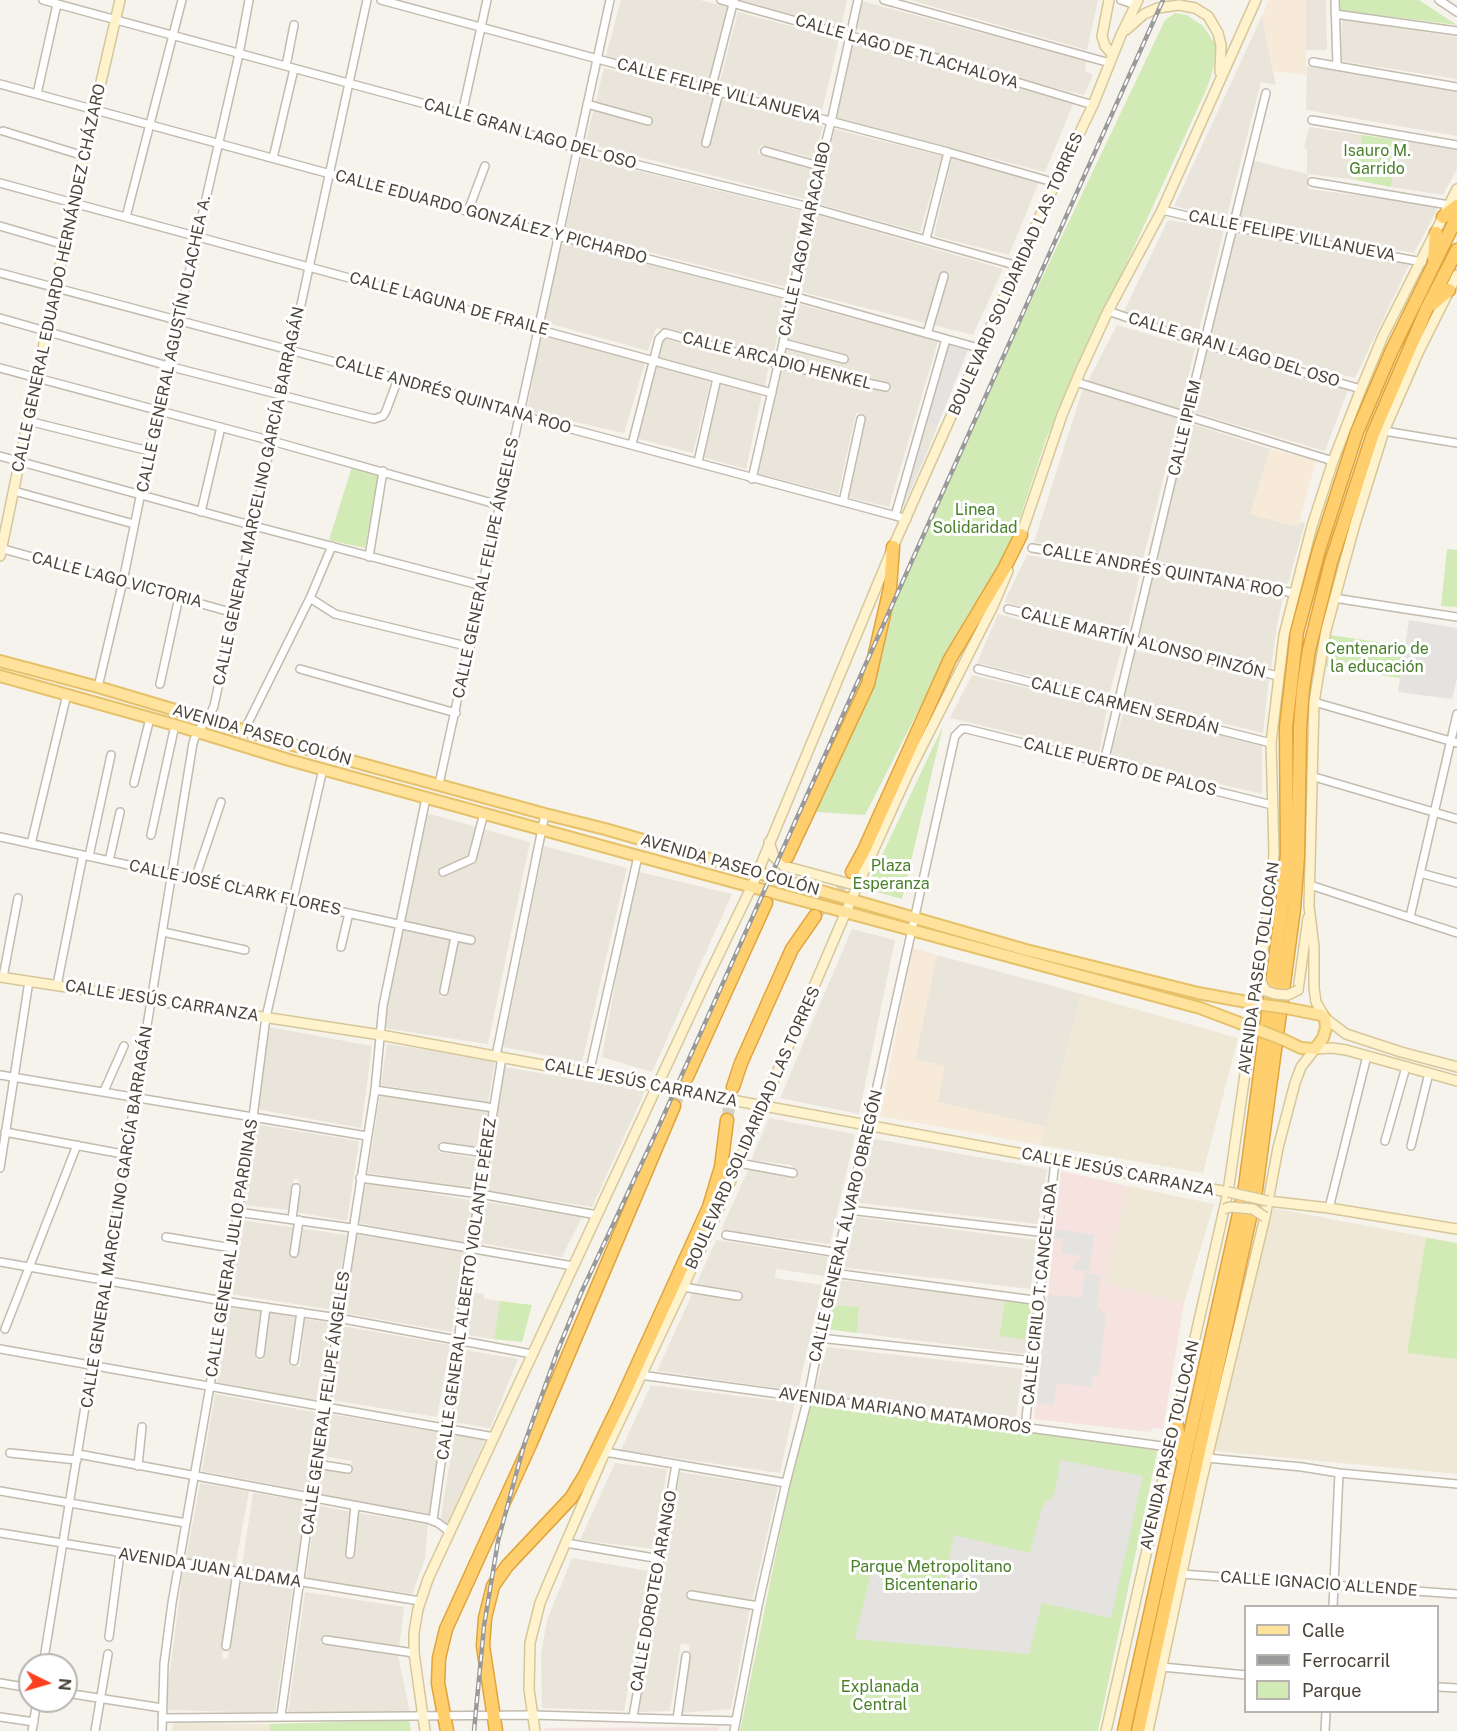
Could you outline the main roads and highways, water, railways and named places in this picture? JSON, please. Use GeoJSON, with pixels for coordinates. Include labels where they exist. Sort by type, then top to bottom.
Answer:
{"type":"FeatureCollection","features":[{"type":"Feature","properties":{"kind":"highway"},"geometry":{"type":"LineString","coordinates":[[1443,217],[1453,206]]}},
{"type":"Feature","properties":{"kind":"highway","name":"AVENIDA PASEO TOLLOCAN"},"geometry":{"type":"LineString","coordinates":[[1124,1731],[1236,1234],[1253,1136],[1287,853],[1286,727],[1298,632],[1318,549],[1357,432],[1427,263],[1457,217]]}},
{"type":"Feature","properties":{"kind":"highway"},"geometry":{"type":"LineString","coordinates":[[1427,263],[1436,233]]}},
{"type":"Feature","properties":{"kind":"highway","name":"AVENIDA PASEO TOLLOCAN"},"geometry":{"type":"LineString","coordinates":[[1138,1731],[1157,1663],[1188,1497],[1258,1179],[1294,909],[1298,856],[1300,728],[1309,650],[1330,562],[1373,434],[1427,308],[1457,250]]}},
{"type":"Feature","properties":{"kind":"highway"},"geometry":{"type":"LineString","coordinates":[[1427,308],[1449,290]]}},
{"type":"Feature","properties":{"kind":"highway","name":"BOULEVARD SOLIDARIDAD LAS TORRES"},"geometry":{"type":"LineString","coordinates":[[852,872],[950,660],[1004,569],[1021,535]]}},
{"type":"Feature","properties":{"kind":"highway","name":"BOULEVARD SOLIDARIDAD LAS TORRES"},"geometry":{"type":"LineString","coordinates":[[787,857],[868,684],[890,588],[893,547]]}},
{"type":"Feature","properties":{"kind":"highway"},"geometry":{"type":"LineString","coordinates":[[687,1077],[766,903]]}},
{"type":"Feature","properties":{"kind":"highway"},"geometry":{"type":"LineString","coordinates":[[733,1087],[741,1063],[792,949],[815,916]]}},
{"type":"Feature","properties":{"kind":"highway"},"geometry":{"type":"LineString","coordinates":[[447,1731],[439,1695],[438,1676],[439,1658],[446,1629],[530,1445],[674,1107]]}},
{"type":"Feature","properties":{"kind":"highway","name":"BOULEVARD SOLIDARIDAD LAS TORRES"},"geometry":{"type":"LineString","coordinates":[[496,1731],[483,1647],[484,1618],[493,1586],[507,1566],[571,1498],[585,1475],[619,1406],[709,1207],[722,1167],[727,1120]]}},
{"type":"Feature","properties":{"kind":"highway"},"geometry":{"type":"LineString","coordinates":[[1176,1420],[1183,1464]]}},
{"type":"Feature","properties":{"kind":"highway"},"geometry":{"type":"LineString","coordinates":[[1188,1497],[1202,1479]]}},
{"type":"Feature","properties":{"kind":"main road","name":"CALLE GENERAL EDUARDO HERNÁNDEZ CHÁZARO"},"geometry":{"type":"LineString","coordinates":[[1,551],[73,203],[120,0]]}},
{"type":"Feature","properties":{"kind":"main road"},"geometry":{"type":"LineString","coordinates":[[1109,0],[1102,36],[1111,59]]}},
{"type":"Feature","properties":{"kind":"main road","name":"BOULEVARD SOLIDARIDAD LAS TORRES"},"geometry":{"type":"LineString","coordinates":[[535,1731],[529,1670],[533,1626],[540,1603],[605,1452],[739,1163],[851,900],[907,776],[993,606],[1009,569],[1076,382],[1108,311],[1162,210],[1256,0]]}},
{"type":"Feature","properties":{"kind":"main road","name":"BOULEVARD SOLIDARIDAD LAS TORRES"},"geometry":{"type":"LineString","coordinates":[[425,1731],[414,1653],[414,1627],[420,1601],[532,1354],[752,886],[893,547],[1137,3]]}},
{"type":"Feature","properties":{"kind":"main road"},"geometry":{"type":"LineString","coordinates":[[1121,35],[1150,10],[1172,6],[1195,8],[1214,23],[1221,40],[1219,80]]}},
{"type":"Feature","properties":{"kind":"main road"},"geometry":{"type":"LineString","coordinates":[[1453,206],[1457,189]]}},
{"type":"Feature","properties":{"kind":"main road"},"geometry":{"type":"LineString","coordinates":[[1436,233],[1443,217]]}},
{"type":"Feature","properties":{"kind":"main road","name":"AVENIDA PASEO TOLLOCAN"},"geometry":{"type":"LineString","coordinates":[[1106,1731],[1228,1192],[1256,1029],[1274,852],[1271,742],[1284,635],[1312,526],[1333,461],[1383,336],[1427,263]]}},
{"type":"Feature","properties":{"kind":"main road"},"geometry":{"type":"LineString","coordinates":[[1271,894],[1273,915],[1261,982],[1266,991],[1288,995],[1298,990],[1309,906],[1314,702],[1326,630],[1384,431],[1418,353],[1457,275]]}},
{"type":"Feature","properties":{"kind":"main road","name":"AVENIDA PASEO COLÓN"},"geometry":{"type":"LineString","coordinates":[[0,661],[98,687],[293,745],[758,872],[851,900],[913,924]]}},
{"type":"Feature","properties":{"kind":"main road","name":"AVENIDA PASEO COLÓN"},"geometry":{"type":"LineString","coordinates":[[0,676],[289,760],[638,856],[847,912],[913,924],[1025,955],[1200,1008],[1302,1048],[1346,1050],[1457,1081]]}},
{"type":"Feature","properties":{"kind":"main road"},"geometry":{"type":"LineString","coordinates":[[289,760],[293,745]]}},
{"type":"Feature","properties":{"kind":"main road"},"geometry":{"type":"LineString","coordinates":[[601,845],[605,829]]}},
{"type":"Feature","properties":{"kind":"main road"},"geometry":{"type":"LineString","coordinates":[[769,842],[774,857],[784,866],[858,886]]}},
{"type":"Feature","properties":{"kind":"main road"},"geometry":{"type":"LineString","coordinates":[[1309,906],[1314,947],[1314,988],[1316,1002],[1325,1018]]}},
{"type":"Feature","properties":{"kind":"main road","name":"AVENIDA PASEO COLÓN"},"geometry":{"type":"LineString","coordinates":[[1025,955],[1198,993],[1316,1014],[1346,1034],[1457,1067]]}},
{"type":"Feature","properties":{"kind":"main road","name":"CALLE JESÚS CARRANZA"},"geometry":{"type":"LineString","coordinates":[[2,977],[381,1035],[1268,1201],[1329,1208],[1457,1229]]}},
{"type":"Feature","properties":{"kind":"main road","name":"AVENIDA PASEO TOLLOCAN"},"geometry":{"type":"LineString","coordinates":[[1148,1731],[1157,1663],[1181,1574],[1295,1083],[1301,1067],[1325,1034],[1325,1018]]}},
{"type":"Feature","properties":{"kind":"main road"},"geometry":{"type":"LineString","coordinates":[[1224,1209],[1230,1207],[1253,1209],[1265,1217]]}},
{"type":"Feature","properties":{"kind":"tunnel"},"geometry":{"type":"LineString","coordinates":[[766,902],[787,857]]}},
{"type":"Feature","properties":{"kind":"tunnel"},"geometry":{"type":"LineString","coordinates":[[815,916],[852,872]]}},
{"type":"Feature","properties":{"kind":"tunnel"},"geometry":{"type":"LineString","coordinates":[[674,1106],[687,1077]]}},
{"type":"Feature","properties":{"kind":"tunnel"},"geometry":{"type":"LineString","coordinates":[[727,1120],[733,1087]]}},
{"type":"Feature","properties":{"kind":"railway"},"geometry":{"type":"LineString","coordinates":[[474,1731],[484,1626],[498,1541],[524,1445],[558,1350],[581,1293],[654,1137],[1163,0]]}},
{"type":"Feature","properties":{"kind":"park label","name":"Isauro M. Garrido"},"geometry":{"type":"Point","coordinates":[1377,160]}},
{"type":"Feature","properties":{"kind":"park label","name":"Linea Solidaridad"},"geometry":{"type":"Point","coordinates":[975,519]}},
{"type":"Feature","properties":{"kind":"park label","name":"Centenario de la educación"},"geometry":{"type":"Point","coordinates":[1377,658]}},
{"type":"Feature","properties":{"kind":"park label","name":"Plaza Esperanza"},"geometry":{"type":"Point","coordinates":[891,875]}},
{"type":"Feature","properties":{"kind":"park label","name":"Parque Metropolitano Bicentenario"},"geometry":{"type":"Point","coordinates":[931,1576]}},
{"type":"Feature","properties":{"kind":"park label","name":"Explanada Central"},"geometry":{"type":"Point","coordinates":[880,1696]}}]}
